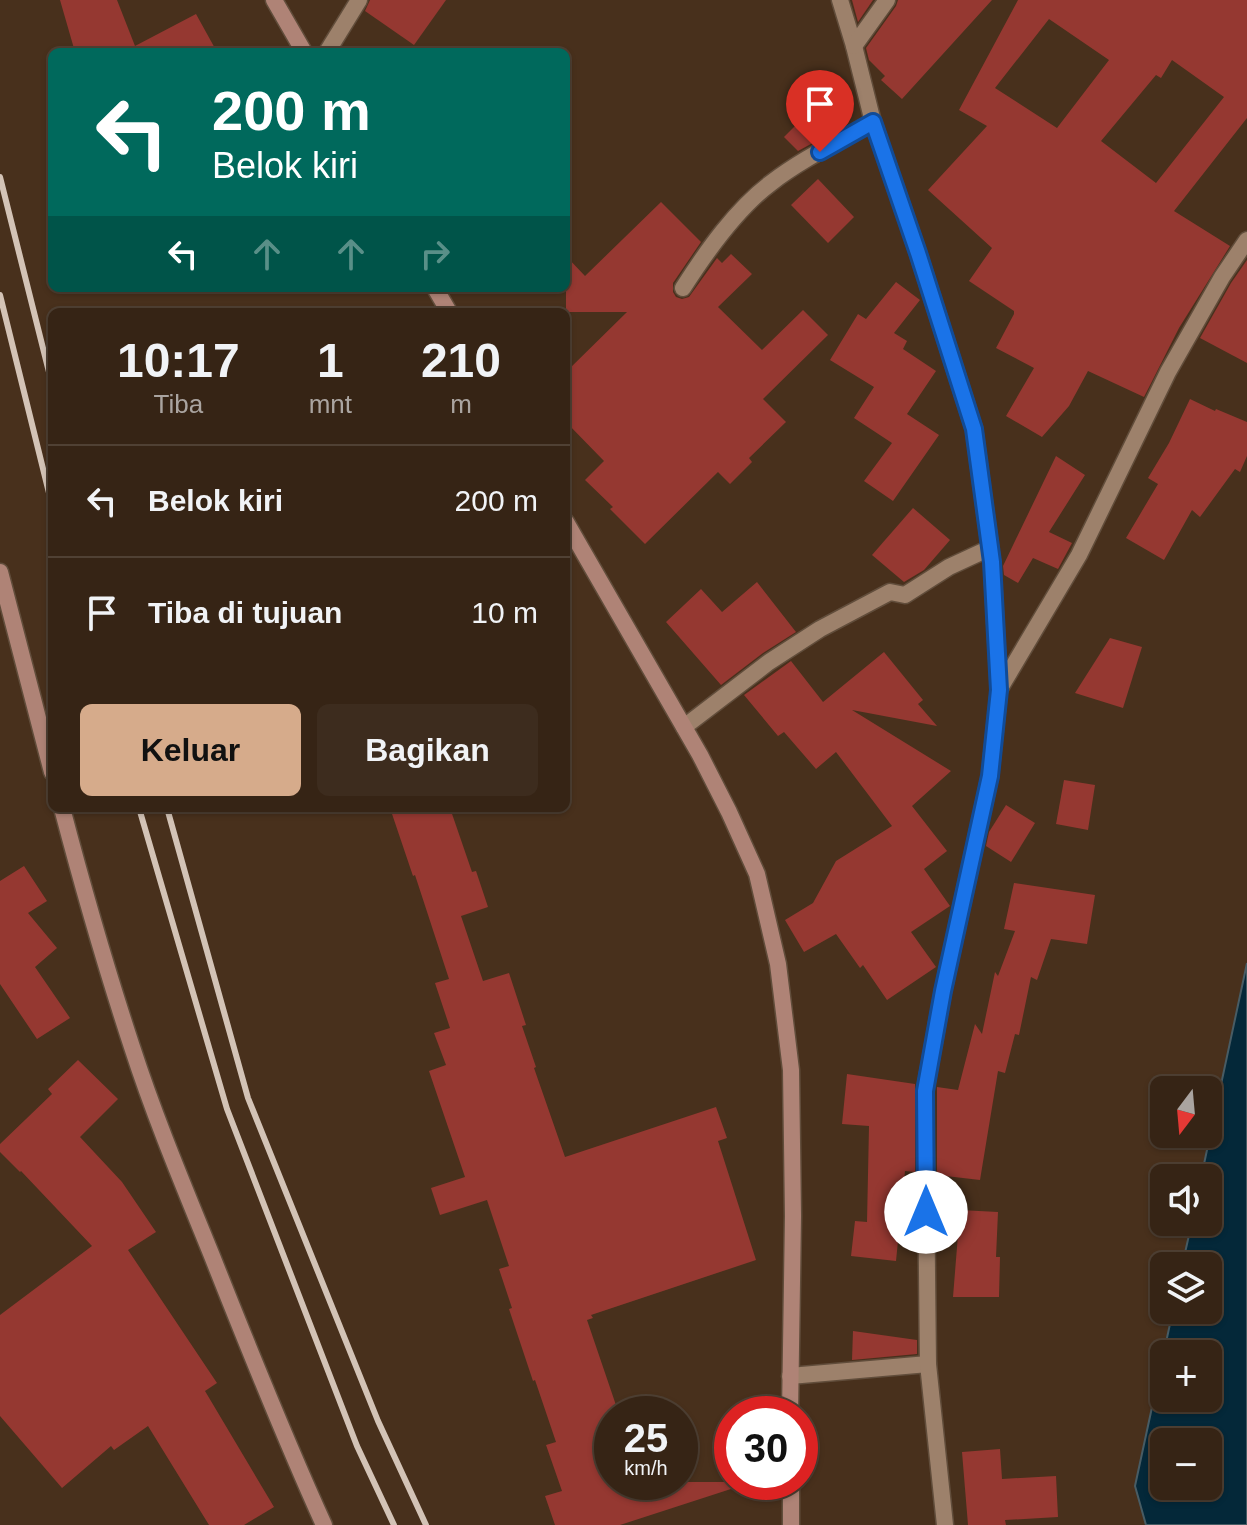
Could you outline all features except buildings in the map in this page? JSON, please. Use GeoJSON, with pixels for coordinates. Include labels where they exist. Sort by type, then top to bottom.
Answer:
{"type":"FeatureCollection","features":[{"type":"Feature","properties":{"kind":"main road"},"geometry":{"type":"LineString","coordinates":[[274,0],[302,48]]}},
{"type":"Feature","properties":{"kind":"main road"},"geometry":{"type":"LineString","coordinates":[[570,529],[684,727],[729,812],[757,874],[778,964],[791,1070],[793,1231],[790,1396]]}},
{"type":"Feature","properties":{"kind":"main road"},"geometry":{"type":"LineString","coordinates":[[0,572],[48,757]]}},
{"type":"Feature","properties":{"kind":"main road"},"geometry":{"type":"LineString","coordinates":[[63,812],[87,903],[133,1050],[247,1345],[324,1525]]}},
{"type":"Feature","properties":{"kind":"main road"},"geometry":{"type":"LineString","coordinates":[[791,1500],[791,1525]]}},
{"type":"Feature","properties":{"kind":"street"},"geometry":{"type":"LineString","coordinates":[[329,48],[359,0]]}},
{"type":"Feature","properties":{"kind":"street"},"geometry":{"type":"LineString","coordinates":[[840,0],[873,122],[974,429],[990,548],[999,690],[990,776],[943,991],[925,1091],[928,1364],[945,1525]]}},
{"type":"Feature","properties":{"kind":"street"},"geometry":{"type":"LineString","coordinates":[[854,46],[887,0]]}},
{"type":"Feature","properties":{"kind":"street"},"geometry":{"type":"LineString","coordinates":[[683,288],[707,251],[767,185],[873,122]]}},
{"type":"Feature","properties":{"kind":"street"},"geometry":{"type":"LineString","coordinates":[[999,690],[1079,555],[1168,372],[1222,277],[1247,240]]}},
{"type":"Feature","properties":{"kind":"street"},"geometry":{"type":"LineString","coordinates":[[684,727],[769,662],[820,629],[890,592],[905,595],[949,567],[990,548]]}},
{"type":"Feature","properties":{"kind":"street"},"geometry":{"type":"LineString","coordinates":[[790,1376],[928,1364]]}},
{"type":"Feature","properties":{"kind":"water"},"geometry":{"type":"Polygon","coordinates":[[[1247,963],[1247,1525],[1146,1525],[1135,1486],[1151,1412],[1222,1412],[1222,1340],[1167,1340],[1170,1324],[1222,1324],[1222,1252],[1185,1252],[1189,1236],[1222,1236],[1222,1164],[1204,1164],[1207,1148],[1222,1148],[1222,1080],[1247,963]]]}},
{"type":"Feature","properties":{"kind":"railway"},"geometry":{"type":"LineString","coordinates":[[0,177],[48,368]]}},
{"type":"Feature","properties":{"kind":"railway"},"geometry":{"type":"LineString","coordinates":[[0,295],[48,489]]}},
{"type":"Feature","properties":{"kind":"railway"},"geometry":{"type":"LineString","coordinates":[[140,812],[227,1109],[357,1446],[394,1525]]}},
{"type":"Feature","properties":{"kind":"railway"},"geometry":{"type":"LineString","coordinates":[[168,812],[248,1098],[378,1421],[426,1525]]}},
{"type":"Feature","properties":{"kind":"route"},"geometry":{"type":"LineString","coordinates":[[820,152],[873,122],[974,429],[992,562],[999,690],[990,776],[943,991],[925,1091],[926,1212]]}}]}
